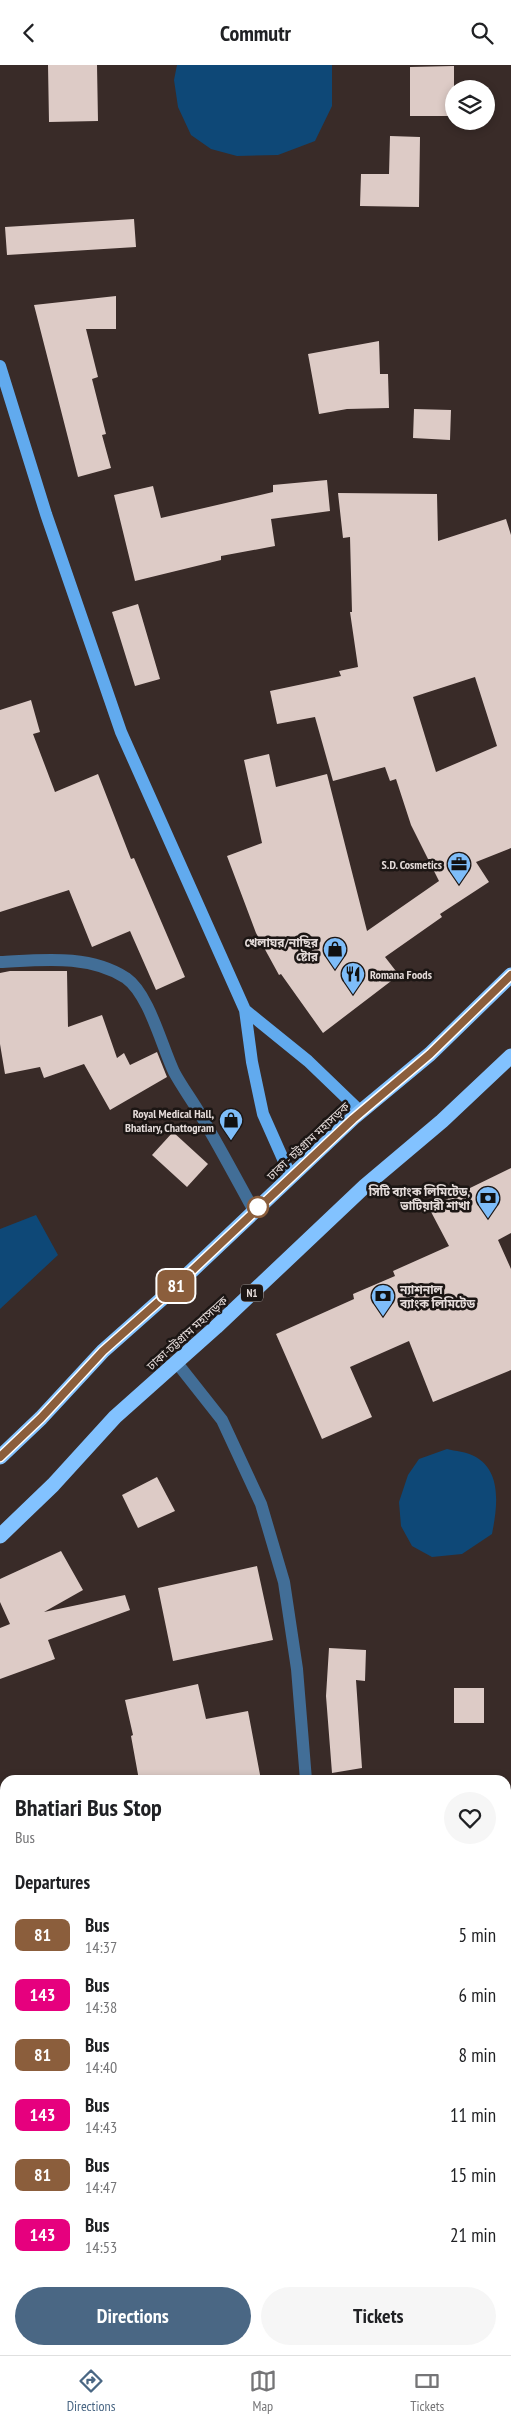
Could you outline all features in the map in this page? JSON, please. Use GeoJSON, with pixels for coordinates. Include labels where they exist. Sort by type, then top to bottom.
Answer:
{"type":"FeatureCollection","features":[{"type":"Feature","properties":{"kind":"highway","name":"ঢাকা - চট্টগ্রাম মহাসড়ক"},"geometry":{"type":"LineString","coordinates":[[0,1457],[41,1418],[103,1351],[165,1296],[361,1112],[430,1054],[511,975]]}},
{"type":"Feature","properties":{"kind":"highway","name":"ঢাকা-চট্টগ্রাম মহাসড়ক"},"geometry":{"type":"LineString","coordinates":[[0,1536],[53,1485],[115,1417],[177,1363],[365,1186],[442,1121],[511,1056]]}},
{"type":"Feature","properties":{"kind":"main road"},"geometry":{"type":"LineString","coordinates":[[0,366],[46,514],[121,732],[246,1010],[252,1062],[263,1114],[291,1177]]}},
{"type":"Feature","properties":{"kind":"main road"},"geometry":{"type":"LineString","coordinates":[[246,1010],[308,1061],[361,1112]]}},
{"type":"Feature","properties":{"kind":"street"},"geometry":{"type":"LineString","coordinates":[[0,962],[47,960],[85,962],[104,967],[127,979],[136,988],[150,1014],[174,1072],[254,1211]]}},
{"type":"Feature","properties":{"kind":"street"},"geometry":{"type":"LineString","coordinates":[[177,1363],[222,1420],[261,1504],[284,1582],[297,1669],[306,1775]]}},
{"type":"Feature","properties":{"kind":"water"},"geometry":{"type":"Polygon","coordinates":[[[177,65],[332,65],[332,106],[315,141],[278,155],[237,156],[211,149],[191,135],[178,107],[174,80],[177,65]]]}},
{"type":"Feature","properties":{"kind":"water"},"geometry":{"type":"Polygon","coordinates":[[[36,1215],[58,1255],[0,1309],[0,1229],[36,1215]]]}},
{"type":"Feature","properties":{"kind":"water"},"geometry":{"type":"Polygon","coordinates":[[[447,1449],[474,1456],[490,1471],[496,1491],[495,1513],[492,1534],[462,1554],[432,1557],[412,1546],[401,1526],[399,1502],[408,1475],[419,1459],[447,1449]]]}},
{"type":"Feature","properties":{"kind":"building"},"geometry":{"type":"Polygon","coordinates":[[[48,65],[97,65],[98,121],[49,122],[48,65]]]}},
{"type":"Feature","properties":{"kind":"building"},"geometry":{"type":"Polygon","coordinates":[[[454,66],[454,80],[445,80],[445,116],[410,116],[410,67],[454,66]]]}},
{"type":"Feature","properties":{"kind":"building"},"geometry":{"type":"Polygon","coordinates":[[[390,136],[420,137],[419,207],[360,206],[361,174],[389,174],[390,136]]]}},
{"type":"Feature","properties":{"kind":"building"},"geometry":{"type":"Polygon","coordinates":[[[134,219],[136,247],[7,255],[5,227],[134,219]]]}},
{"type":"Feature","properties":{"kind":"building"},"geometry":{"type":"Polygon","coordinates":[[[116,296],[116,329],[86,329],[98,377],[92,379],[106,434],[102,435],[111,468],[78,477],[34,305],[116,296]]]}},
{"type":"Feature","properties":{"kind":"building"},"geometry":{"type":"Polygon","coordinates":[[[379,341],[380,374],[388,374],[389,408],[347,409],[319,414],[308,354],[379,341]]]}},
{"type":"Feature","properties":{"kind":"building"},"geometry":{"type":"Polygon","coordinates":[[[414,409],[451,410],[450,440],[413,438],[414,409]]]}},
{"type":"Feature","properties":{"kind":"building"},"geometry":{"type":"Polygon","coordinates":[[[327,480],[330,511],[271,519],[275,546],[221,556],[221,560],[135,581],[114,495],[153,486],[161,518],[273,492],[273,485],[327,480]]]}},
{"type":"Feature","properties":{"kind":"building"},"geometry":{"type":"Polygon","coordinates":[[[338,493],[437,494],[438,541],[506,519],[511,535],[511,848],[476,862],[489,882],[440,914],[442,917],[385,957],[399,975],[323,1033],[281,974],[279,975],[256,933],[227,856],[262,843],[244,760],[269,754],[276,787],[327,774],[367,931],[439,881],[411,825],[396,779],[390,781],[385,767],[333,781],[315,717],[277,724],[270,691],[341,676],[339,671],[358,667],[350,612],[352,612],[350,537],[343,538],[338,493]],[[475,677],[413,697],[436,772],[497,746],[475,677]]]}},
{"type":"Feature","properties":{"kind":"building"},"geometry":{"type":"Polygon","coordinates":[[[138,604],[160,679],[135,686],[112,612],[138,604]]]}},
{"type":"Feature","properties":{"kind":"building"},"geometry":{"type":"Polygon","coordinates":[[[31,700],[40,732],[33,734],[55,792],[98,774],[131,859],[134,858],[185,977],[156,990],[130,931],[92,947],[69,890],[0,912],[0,710],[31,700]]]}},
{"type":"Feature","properties":{"kind":"building"},"geometry":{"type":"Polygon","coordinates":[[[10,971],[67,971],[68,1027],[102,1015],[117,1058],[124,1053],[130,1065],[157,1052],[167,1077],[110,1110],[84,1064],[44,1078],[40,1067],[5,1074],[0,1044],[0,973],[10,971]]]}},
{"type":"Feature","properties":{"kind":"building"},"geometry":{"type":"Polygon","coordinates":[[[173,1132],[208,1164],[187,1187],[152,1155],[173,1132]]]}},
{"type":"Feature","properties":{"kind":"building"},"geometry":{"type":"Polygon","coordinates":[[[511,1168],[511,1233],[498,1240],[511,1269],[511,1370],[433,1402],[409,1341],[350,1367],[372,1417],[322,1439],[276,1334],[354,1299],[353,1294],[395,1276],[393,1271],[449,1246],[429,1208],[511,1168]]]}},
{"type":"Feature","properties":{"kind":"building"},"geometry":{"type":"Polygon","coordinates":[[[157,1477],[175,1511],[138,1528],[122,1495],[157,1477]]]}},
{"type":"Feature","properties":{"kind":"building"},"geometry":{"type":"Polygon","coordinates":[[[61,1551],[83,1590],[44,1612],[125,1595],[130,1610],[48,1640],[55,1659],[0,1679],[0,1628],[10,1624],[0,1602],[0,1579],[61,1551]]]}},
{"type":"Feature","properties":{"kind":"building"},"geometry":{"type":"Polygon","coordinates":[[[257,1566],[273,1640],[173,1661],[158,1588],[257,1566]]]}},
{"type":"Feature","properties":{"kind":"building"},"geometry":{"type":"Polygon","coordinates":[[[329,1648],[366,1650],[365,1681],[356,1680],[362,1768],[332,1773],[326,1696],[329,1648]]]}},
{"type":"Feature","properties":{"kind":"building"},"geometry":{"type":"Polygon","coordinates":[[[198,1684],[206,1719],[248,1711],[260,1775],[138,1775],[131,1736],[133,1735],[125,1700],[198,1684]]]}},
{"type":"Feature","properties":{"kind":"building"},"geometry":{"type":"Polygon","coordinates":[[[454,1688],[484,1688],[484,1723],[454,1723],[454,1688]]]}},
{"type":"Feature","properties":{"kind":"bus line","name":"81"},"geometry":{"type":"LineString","coordinates":[[0,1457],[41,1418],[103,1351],[165,1296],[353,1119],[430,1054],[511,975]]}},
{"type":"Feature","properties":{"kind":"place","name":"S.D. Cosmetics"},"geometry":{"type":"Point","coordinates":[459,885]}},
{"type":"Feature","properties":{"kind":"place","name":"খেলাঘর/নাছির ষ্টোর"},"geometry":{"type":"Point","coordinates":[335,970]}},
{"type":"Feature","properties":{"kind":"place","name":"Romana Foods"},"geometry":{"type":"Point","coordinates":[353,995]}},
{"type":"Feature","properties":{"kind":"place","name":"Royal Medical Hall, Bhatiary, Chattogram"},"geometry":{"type":"Point","coordinates":[231,1141]}},
{"type":"Feature","properties":{"kind":"place","name":"সিটি ব্যাংক লিমিটেড, ভাটিয়ারী শাখা"},"geometry":{"type":"Point","coordinates":[488,1219]}},
{"type":"Feature","properties":{"kind":"place","name":"ন্যাশনাল ব্যাংক লিমিটেড"},"geometry":{"type":"Point","coordinates":[383,1317]}}]}
